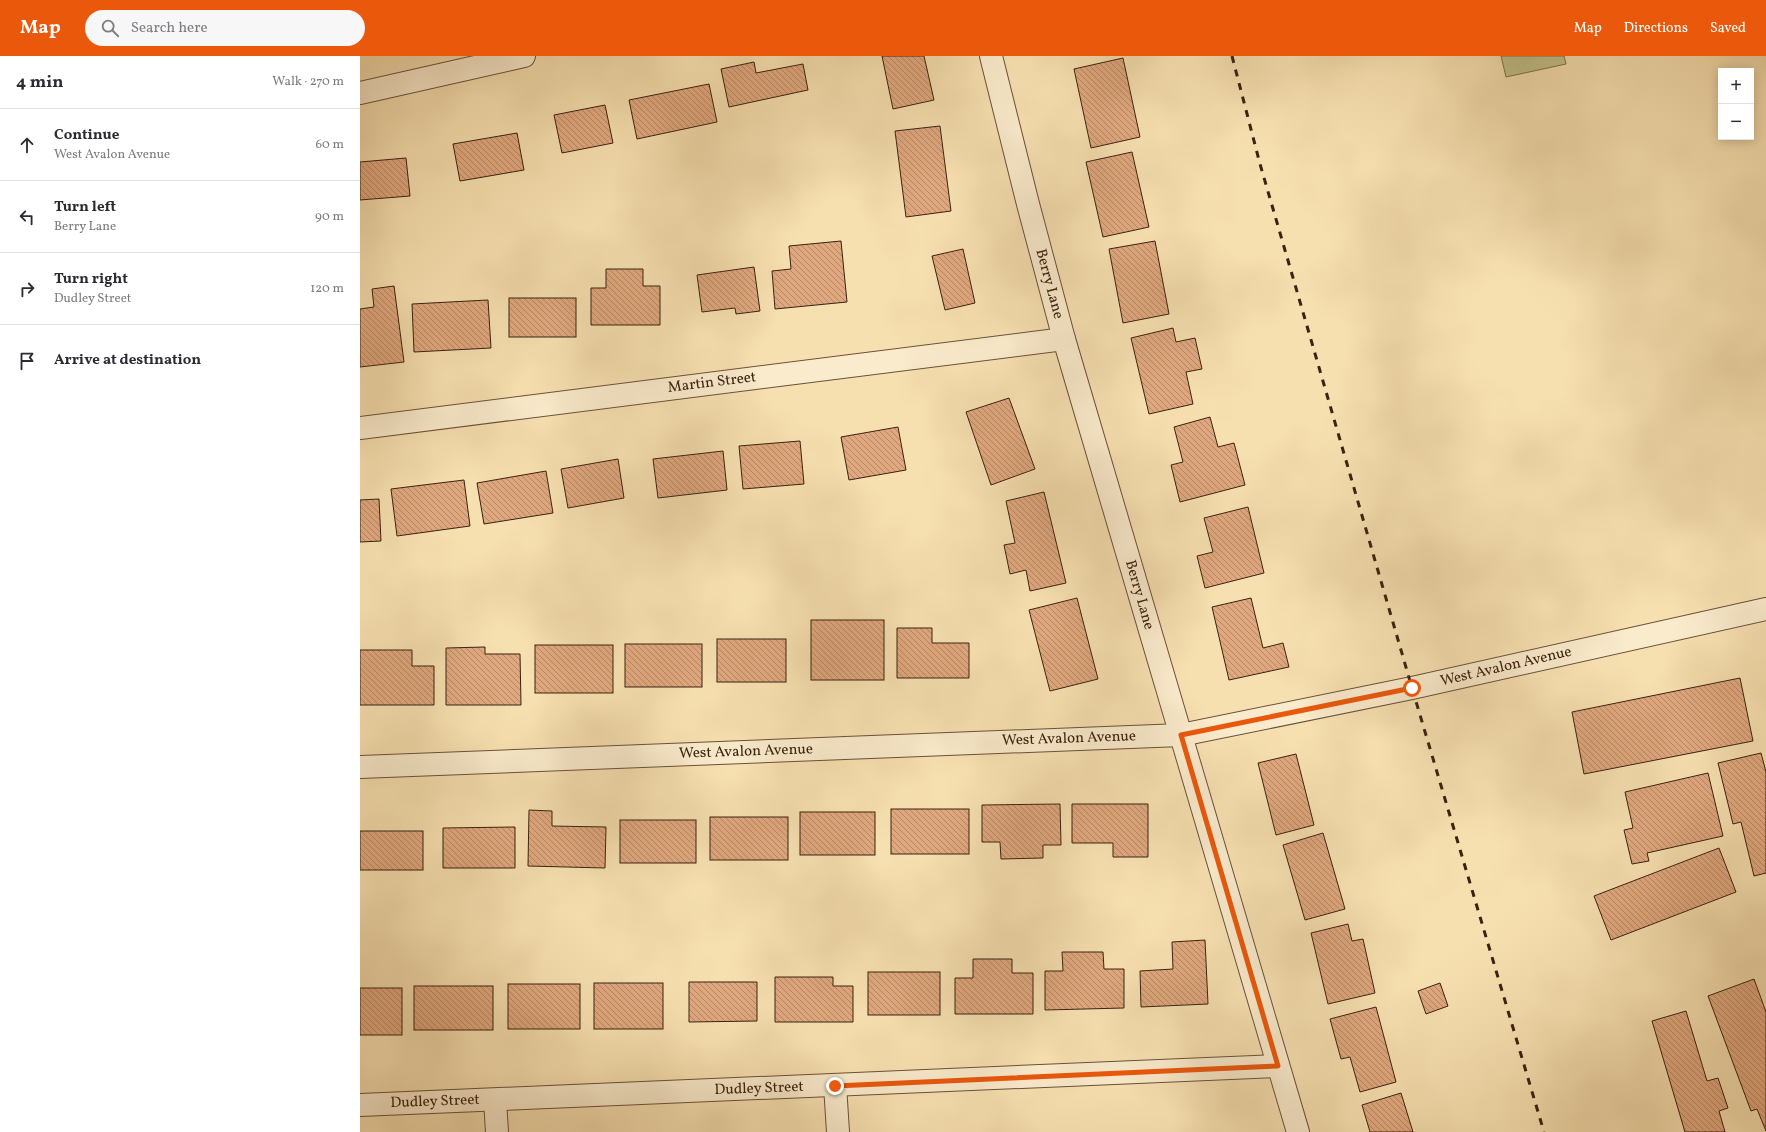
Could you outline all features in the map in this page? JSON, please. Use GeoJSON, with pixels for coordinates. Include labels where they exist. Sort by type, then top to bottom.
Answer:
{"type":"FeatureCollection","features":[{"type":"Feature","properties":{"kind":"street"},"geometry":{"type":"LineString","coordinates":[[360,93],[524,56]]}},
{"type":"Feature","properties":{"kind":"street","name":"Berry Lane"},"geometry":{"type":"LineString","coordinates":[[991,56],[1064,339],[1298,1132]]}},
{"type":"Feature","properties":{"kind":"street","name":"Martin Street"},"geometry":{"type":"LineString","coordinates":[[360,428],[1064,339]]}},
{"type":"Feature","properties":{"kind":"street","name":"West Avalon Avenue"},"geometry":{"type":"LineString","coordinates":[[360,767],[1181,735],[1412,688],[1766,609]]}},
{"type":"Feature","properties":{"kind":"street","name":"Dudley Street"},"geometry":{"type":"LineString","coordinates":[[360,1105],[1278,1066]]}},
{"type":"Feature","properties":{"kind":"street"},"geometry":{"type":"LineString","coordinates":[[835,1086],[838,1132]]}},
{"type":"Feature","properties":{"kind":"street"},"geometry":{"type":"LineString","coordinates":[[495,1100],[497,1132]]}},
{"type":"Feature","properties":{"kind":"shaded area"},"geometry":{"type":"Polygon","coordinates":[[[1501,56],[1564,56],[1566,64],[1506,77],[1501,56]]]}},
{"type":"Feature","properties":{"kind":"building"},"geometry":{"type":"Polygon","coordinates":[[[882,56],[924,56],[934,100],[893,109],[882,56]]]}},
{"type":"Feature","properties":{"kind":"building"},"geometry":{"type":"Polygon","coordinates":[[[1123,58],[1140,137],[1091,148],[1074,69],[1123,58]]]}},
{"type":"Feature","properties":{"kind":"building"},"geometry":{"type":"Polygon","coordinates":[[[754,62],[756,73],[803,64],[808,90],[729,107],[721,69],[754,62]]]}},
{"type":"Feature","properties":{"kind":"building"},"geometry":{"type":"Polygon","coordinates":[[[709,84],[717,122],[637,139],[629,100],[709,84]]]}},
{"type":"Feature","properties":{"kind":"building"},"geometry":{"type":"Polygon","coordinates":[[[605,105],[613,143],[562,153],[554,115],[605,105]]]}},
{"type":"Feature","properties":{"kind":"building"},"geometry":{"type":"Polygon","coordinates":[[[940,126],[951,211],[906,217],[895,131],[940,126]]]}},
{"type":"Feature","properties":{"kind":"building"},"geometry":{"type":"Polygon","coordinates":[[[517,133],[524,170],[460,181],[453,144],[517,133]]]}},
{"type":"Feature","properties":{"kind":"building"},"geometry":{"type":"Polygon","coordinates":[[[1132,152],[1149,227],[1103,237],[1086,162],[1132,152]]]}},
{"type":"Feature","properties":{"kind":"building"},"geometry":{"type":"Polygon","coordinates":[[[406,158],[410,196],[360,200],[360,162],[406,158]]]}},
{"type":"Feature","properties":{"kind":"building"},"geometry":{"type":"Polygon","coordinates":[[[841,241],[847,302],[775,309],[772,271],[791,269],[789,246],[841,241]]]}},
{"type":"Feature","properties":{"kind":"building"},"geometry":{"type":"Polygon","coordinates":[[[1155,241],[1169,314],[1123,323],[1109,249],[1155,241]]]}},
{"type":"Feature","properties":{"kind":"building"},"geometry":{"type":"Polygon","coordinates":[[[963,249],[975,303],[945,310],[932,256],[963,249]]]}},
{"type":"Feature","properties":{"kind":"building"},"geometry":{"type":"Polygon","coordinates":[[[754,267],[760,311],[736,314],[735,308],[702,312],[697,275],[754,267]]]}},
{"type":"Feature","properties":{"kind":"building"},"geometry":{"type":"Polygon","coordinates":[[[606,269],[643,269],[643,286],[660,286],[660,325],[591,325],[591,288],[606,288],[606,269]]]}},
{"type":"Feature","properties":{"kind":"building"},"geometry":{"type":"Polygon","coordinates":[[[394,286],[404,362],[360,367],[360,309],[374,307],[372,289],[394,286]]]}},
{"type":"Feature","properties":{"kind":"building"},"geometry":{"type":"Polygon","coordinates":[[[509,298],[576,298],[576,337],[509,337],[509,298]]]}},
{"type":"Feature","properties":{"kind":"building"},"geometry":{"type":"Polygon","coordinates":[[[488,300],[491,348],[414,352],[412,304],[488,300]]]}},
{"type":"Feature","properties":{"kind":"building"},"geometry":{"type":"Polygon","coordinates":[[[1173,328],[1176,342],[1195,338],[1202,369],[1186,372],[1193,404],[1149,414],[1131,338],[1173,328]]]}},
{"type":"Feature","properties":{"kind":"building"},"geometry":{"type":"Polygon","coordinates":[[[1009,398],[1035,469],[991,485],[966,412],[1009,398]]]}},
{"type":"Feature","properties":{"kind":"building"},"geometry":{"type":"Polygon","coordinates":[[[1210,417],[1218,447],[1234,443],[1245,485],[1180,502],[1171,465],[1183,462],[1174,427],[1210,417]]]}},
{"type":"Feature","properties":{"kind":"building"},"geometry":{"type":"Polygon","coordinates":[[[898,427],[906,470],[849,480],[841,437],[898,427]]]}},
{"type":"Feature","properties":{"kind":"building"},"geometry":{"type":"Polygon","coordinates":[[[800,441],[804,484],[743,489],[739,446],[800,441]]]}},
{"type":"Feature","properties":{"kind":"building"},"geometry":{"type":"Polygon","coordinates":[[[723,451],[727,490],[658,498],[653,459],[723,451]]]}},
{"type":"Feature","properties":{"kind":"building"},"geometry":{"type":"Polygon","coordinates":[[[618,459],[624,498],[568,508],[561,469],[618,459]]]}},
{"type":"Feature","properties":{"kind":"building"},"geometry":{"type":"Polygon","coordinates":[[[546,471],[553,513],[484,524],[477,483],[546,471]]]}},
{"type":"Feature","properties":{"kind":"building"},"geometry":{"type":"Polygon","coordinates":[[[464,480],[470,526],[397,536],[391,489],[464,480]]]}},
{"type":"Feature","properties":{"kind":"building"},"geometry":{"type":"Polygon","coordinates":[[[1044,492],[1066,583],[1030,591],[1026,570],[1010,574],[1004,545],[1015,543],[1006,501],[1044,492]]]}},
{"type":"Feature","properties":{"kind":"building"},"geometry":{"type":"Polygon","coordinates":[[[379,499],[381,541],[360,542],[360,500],[379,499]]]}},
{"type":"Feature","properties":{"kind":"building"},"geometry":{"type":"Polygon","coordinates":[[[1248,507],[1264,573],[1205,588],[1197,556],[1213,552],[1204,518],[1248,507]]]}},
{"type":"Feature","properties":{"kind":"building"},"geometry":{"type":"Polygon","coordinates":[[[1077,598],[1098,679],[1050,691],[1029,610],[1077,598]]]}},
{"type":"Feature","properties":{"kind":"building"},"geometry":{"type":"Polygon","coordinates":[[[1251,598],[1263,648],[1283,643],[1289,667],[1229,680],[1212,607],[1251,598]]]}},
{"type":"Feature","properties":{"kind":"building"},"geometry":{"type":"Polygon","coordinates":[[[811,620],[884,620],[884,680],[811,680],[811,620]]]}},
{"type":"Feature","properties":{"kind":"building"},"geometry":{"type":"Polygon","coordinates":[[[897,628],[932,628],[932,643],[969,643],[969,678],[897,678],[897,628]]]}},
{"type":"Feature","properties":{"kind":"building"},"geometry":{"type":"Polygon","coordinates":[[[717,639],[786,639],[786,682],[717,682],[717,639]]]}},
{"type":"Feature","properties":{"kind":"building"},"geometry":{"type":"Polygon","coordinates":[[[625,644],[702,644],[702,687],[625,687],[625,644]]]}},
{"type":"Feature","properties":{"kind":"building"},"geometry":{"type":"Polygon","coordinates":[[[535,645],[613,645],[613,693],[535,693],[535,645]]]}},
{"type":"Feature","properties":{"kind":"building"},"geometry":{"type":"Polygon","coordinates":[[[485,647],[485,654],[520,654],[521,705],[446,705],[446,648],[485,647]]]}},
{"type":"Feature","properties":{"kind":"building"},"geometry":{"type":"Polygon","coordinates":[[[360,650],[412,650],[412,666],[434,666],[434,705],[360,705],[360,650]]]}},
{"type":"Feature","properties":{"kind":"building"},"geometry":{"type":"Polygon","coordinates":[[[1740,678],[1753,741],[1584,774],[1572,712],[1740,678]]]}},
{"type":"Feature","properties":{"kind":"building"},"geometry":{"type":"Polygon","coordinates":[[[1761,753],[1766,772],[1766,873],[1754,876],[1741,822],[1733,824],[1718,763],[1761,753]]]}},
{"type":"Feature","properties":{"kind":"building"},"geometry":{"type":"Polygon","coordinates":[[[1296,754],[1314,825],[1276,835],[1258,763],[1296,754]]]}},
{"type":"Feature","properties":{"kind":"building"},"geometry":{"type":"Polygon","coordinates":[[[1708,773],[1723,836],[1647,853],[1649,861],[1632,864],[1624,830],[1633,828],[1625,792],[1708,773]]]}},
{"type":"Feature","properties":{"kind":"building"},"geometry":{"type":"Polygon","coordinates":[[[1060,804],[1061,845],[1043,845],[1043,858],[1001,859],[1000,842],[982,842],[982,805],[1060,804]]]}},
{"type":"Feature","properties":{"kind":"building"},"geometry":{"type":"Polygon","coordinates":[[[1072,804],[1148,804],[1148,857],[1113,857],[1113,843],[1072,843],[1072,804]]]}},
{"type":"Feature","properties":{"kind":"building"},"geometry":{"type":"Polygon","coordinates":[[[891,809],[969,809],[969,854],[891,854],[891,809]]]}},
{"type":"Feature","properties":{"kind":"building"},"geometry":{"type":"Polygon","coordinates":[[[529,810],[552,811],[552,826],[606,827],[605,868],[528,866],[529,810]]]}},
{"type":"Feature","properties":{"kind":"building"},"geometry":{"type":"Polygon","coordinates":[[[800,812],[875,812],[875,855],[800,855],[800,812]]]}},
{"type":"Feature","properties":{"kind":"building"},"geometry":{"type":"Polygon","coordinates":[[[710,817],[788,817],[788,860],[710,860],[710,817]]]}},
{"type":"Feature","properties":{"kind":"building"},"geometry":{"type":"Polygon","coordinates":[[[620,820],[696,820],[696,863],[620,863],[620,820]]]}},
{"type":"Feature","properties":{"kind":"building"},"geometry":{"type":"Polygon","coordinates":[[[515,827],[515,868],[443,868],[443,828],[515,827]]]}},
{"type":"Feature","properties":{"kind":"building"},"geometry":{"type":"Polygon","coordinates":[[[360,831],[423,831],[423,870],[360,870],[360,831]]]}},
{"type":"Feature","properties":{"kind":"building"},"geometry":{"type":"Polygon","coordinates":[[[1323,833],[1345,909],[1305,920],[1283,845],[1323,833]]]}},
{"type":"Feature","properties":{"kind":"building"},"geometry":{"type":"Polygon","coordinates":[[[1719,848],[1736,892],[1611,940],[1594,896],[1719,848]]]}},
{"type":"Feature","properties":{"kind":"building"},"geometry":{"type":"Polygon","coordinates":[[[1348,924],[1352,941],[1363,939],[1375,993],[1328,1004],[1311,933],[1348,924]]]}},
{"type":"Feature","properties":{"kind":"building"},"geometry":{"type":"Polygon","coordinates":[[[1205,940],[1208,1004],[1141,1007],[1140,971],[1173,969],[1172,942],[1205,940]]]}},
{"type":"Feature","properties":{"kind":"building"},"geometry":{"type":"Polygon","coordinates":[[[1062,952],[1103,952],[1104,969],[1124,969],[1124,1008],[1045,1010],[1045,971],[1063,971],[1062,952]]]}},
{"type":"Feature","properties":{"kind":"building"},"geometry":{"type":"Polygon","coordinates":[[[973,959],[1012,959],[1012,973],[1033,973],[1033,1014],[955,1014],[955,978],[973,978],[973,959]]]}},
{"type":"Feature","properties":{"kind":"building"},"geometry":{"type":"Polygon","coordinates":[[[868,972],[940,972],[940,1015],[868,1015],[868,972]]]}},
{"type":"Feature","properties":{"kind":"building"},"geometry":{"type":"Polygon","coordinates":[[[775,977],[833,977],[833,986],[853,986],[853,1022],[775,1022],[775,977]]]}},
{"type":"Feature","properties":{"kind":"building"},"geometry":{"type":"Polygon","coordinates":[[[1754,979],[1766,1012],[1766,1131],[1757,1109],[1751,1111],[1708,996],[1754,979]]]}},
{"type":"Feature","properties":{"kind":"building"},"geometry":{"type":"Polygon","coordinates":[[[689,982],[757,982],[757,1021],[689,1022],[689,982]]]}},
{"type":"Feature","properties":{"kind":"building"},"geometry":{"type":"Polygon","coordinates":[[[594,983],[663,983],[663,1029],[594,1029],[594,983]]]}},
{"type":"Feature","properties":{"kind":"building"},"geometry":{"type":"Polygon","coordinates":[[[1440,983],[1448,1006],[1426,1014],[1418,991],[1440,983]]]}},
{"type":"Feature","properties":{"kind":"building"},"geometry":{"type":"Polygon","coordinates":[[[508,984],[580,984],[580,1029],[508,1029],[508,984]]]}},
{"type":"Feature","properties":{"kind":"building"},"geometry":{"type":"Polygon","coordinates":[[[414,986],[493,986],[493,1030],[414,1030],[414,986]]]}},
{"type":"Feature","properties":{"kind":"building"},"geometry":{"type":"Polygon","coordinates":[[[360,988],[402,988],[402,1035],[360,1035],[360,988]]]}},
{"type":"Feature","properties":{"kind":"building"},"geometry":{"type":"Polygon","coordinates":[[[1376,1007],[1396,1082],[1360,1092],[1350,1057],[1341,1059],[1330,1019],[1376,1007]]]}},
{"type":"Feature","properties":{"kind":"building"},"geometry":{"type":"Polygon","coordinates":[[[1686,1011],[1707,1081],[1718,1078],[1728,1108],[1719,1111],[1725,1132],[1685,1132],[1652,1021],[1686,1011]]]}},
{"type":"Feature","properties":{"kind":"building"},"geometry":{"type":"Polygon","coordinates":[[[1401,1093],[1413,1132],[1370,1132],[1362,1105],[1401,1093]]]}},
{"type":"Feature","properties":{"kind":"railway"},"geometry":{"type":"LineString","coordinates":[[1232,56],[1260,164],[1412,688],[1544,1132]]}},
{"type":"Feature","properties":{"kind":"route"},"geometry":{"type":"LineString","coordinates":[[835,1086],[1278,1066],[1181,735],[1412,688]]}}]}
